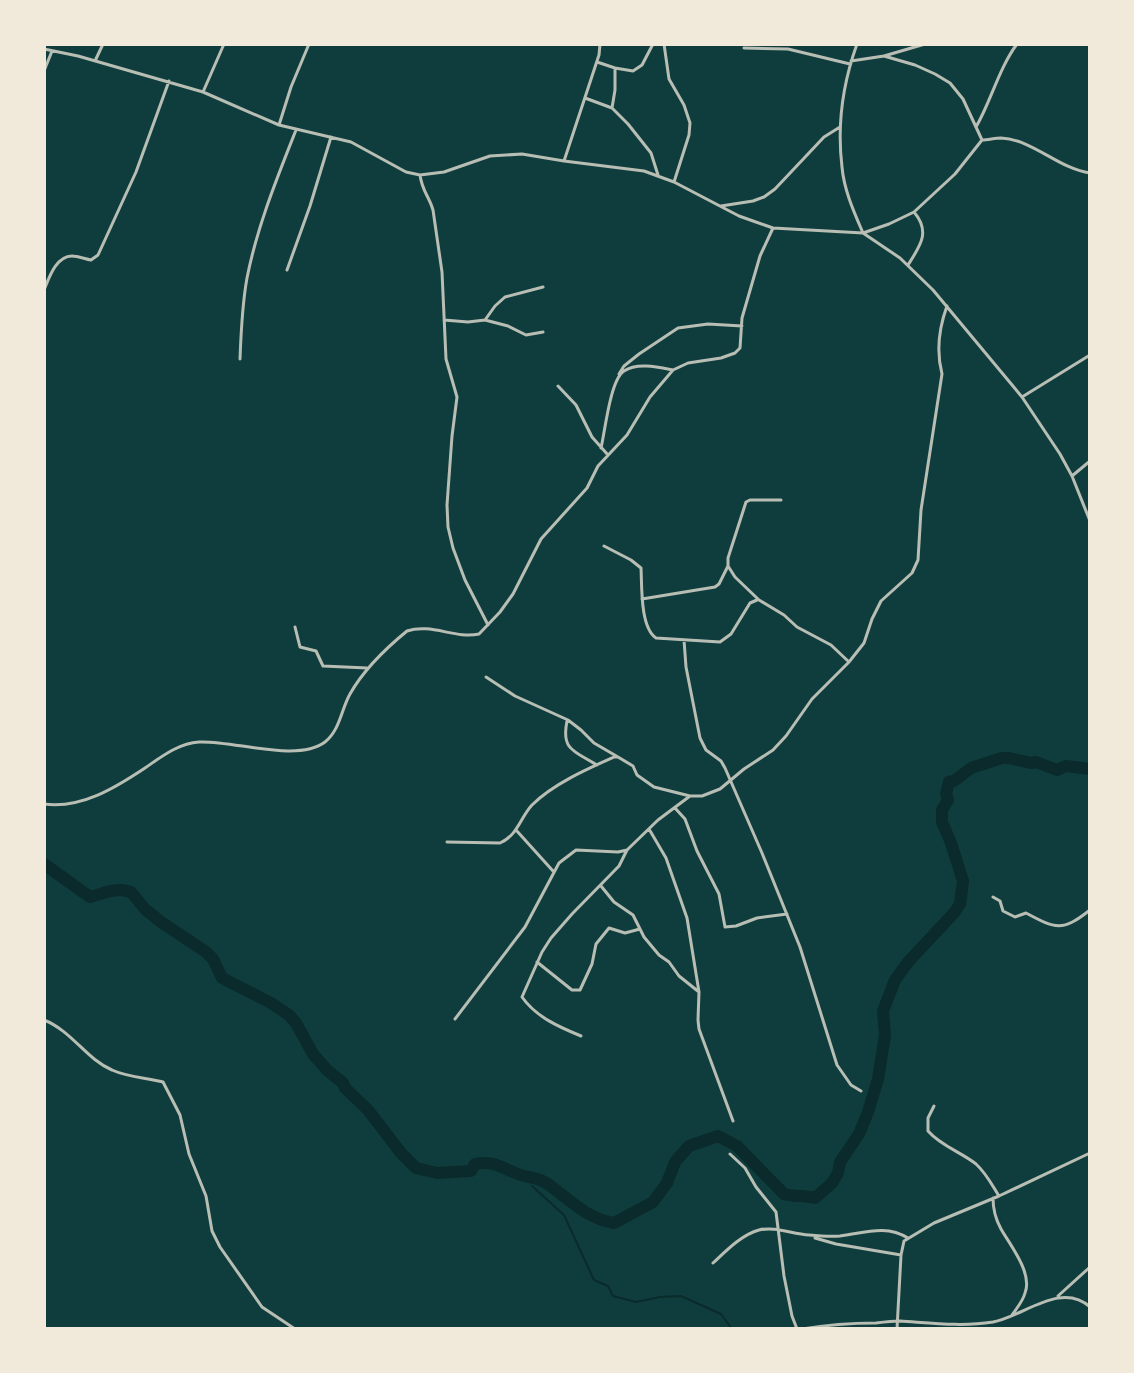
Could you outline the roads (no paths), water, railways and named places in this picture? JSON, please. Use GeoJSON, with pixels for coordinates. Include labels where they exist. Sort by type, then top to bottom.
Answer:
{"type":"FeatureCollection","features":[{"type":"Feature","properties":{"kind":"street"},"geometry":{"type":"LineString","coordinates":[[95,61],[103,44]]}},
{"type":"Feature","properties":{"kind":"street"},"geometry":{"type":"LineString","coordinates":[[203,92],[224,44]]}},
{"type":"Feature","properties":{"kind":"street"},"geometry":{"type":"LineString","coordinates":[[279,125],[309,44]]}},
{"type":"Feature","properties":{"kind":"street"},"geometry":{"type":"LineString","coordinates":[[564,161],[597,62],[600,44]]}},
{"type":"Feature","properties":{"kind":"street"},"geometry":{"type":"LineString","coordinates":[[597,62],[633,71],[642,65],[653,44]]}},
{"type":"Feature","properties":{"kind":"street"},"geometry":{"type":"LineString","coordinates":[[664,44],[669,79],[690,123],[674,182]]}},
{"type":"Feature","properties":{"kind":"street"},"geometry":{"type":"LineString","coordinates":[[857,44],[850,62],[840,127],[842,169],[863,233],[900,258],[933,290],[1022,397],[1072,476],[1090,521]]}},
{"type":"Feature","properties":{"kind":"street"},"geometry":{"type":"LineString","coordinates":[[744,48],[788,49],[850,62],[925,44]]}},
{"type":"Feature","properties":{"kind":"street"},"geometry":{"type":"LineString","coordinates":[[976,127],[1017,44]]}},
{"type":"Feature","properties":{"kind":"street"},"geometry":{"type":"LineString","coordinates":[[44,49],[169,81],[203,92],[279,125],[351,142],[406,172],[420,175],[444,172],[490,156],[510,154],[630,168],[658,175],[739,216],[773,228],[863,233],[889,224],[914,212],[955,174],[982,140],[1002,138],[1017,142],[1068,167],[1090,173]]}},
{"type":"Feature","properties":{"kind":"street"},"geometry":{"type":"LineString","coordinates":[[44,71],[52,51]]}},
{"type":"Feature","properties":{"kind":"street"},"geometry":{"type":"LineString","coordinates":[[884,56],[915,65],[950,83],[963,99],[982,140]]}},
{"type":"Feature","properties":{"kind":"street"},"geometry":{"type":"LineString","coordinates":[[612,108],[615,68]]}},
{"type":"Feature","properties":{"kind":"street"},"geometry":{"type":"LineString","coordinates":[[44,290],[61,260],[72,256],[91,260],[98,255],[136,172],[169,81]]}},
{"type":"Feature","properties":{"kind":"street"},"geometry":{"type":"LineString","coordinates":[[585,98],[612,108],[651,153],[658,175]]}},
{"type":"Feature","properties":{"kind":"street"},"geometry":{"type":"LineString","coordinates":[[719,206],[764,197],[824,137],[840,127]]}},
{"type":"Feature","properties":{"kind":"street"},"geometry":{"type":"LineString","coordinates":[[240,359],[241,317],[247,276],[268,201],[296,130]]}},
{"type":"Feature","properties":{"kind":"street"},"geometry":{"type":"LineString","coordinates":[[287,270],[331,137]]}},
{"type":"Feature","properties":{"kind":"street"},"geometry":{"type":"LineString","coordinates":[[420,175],[421,187],[433,210],[442,272],[447,367],[457,397],[447,505],[448,527],[465,580],[488,625]]}},
{"type":"Feature","properties":{"kind":"street"},"geometry":{"type":"LineString","coordinates":[[908,266],[924,226],[914,212]]}},
{"type":"Feature","properties":{"kind":"street"},"geometry":{"type":"LineString","coordinates":[[44,804],[59,806],[90,799],[169,751],[195,742],[300,751],[314,748],[326,741],[337,728],[348,696],[367,668],[407,631],[417,627],[472,636],[479,634],[513,594],[541,539],[587,488],[598,466],[627,435],[650,397],[673,370],[688,363],[721,358],[740,348],[742,318],[760,256],[773,228]]}},
{"type":"Feature","properties":{"kind":"street"},"geometry":{"type":"LineString","coordinates":[[44,269],[53,271]]}},
{"type":"Feature","properties":{"kind":"street"},"geometry":{"type":"LineString","coordinates":[[485,320],[505,297],[543,287]]}},
{"type":"Feature","properties":{"kind":"street"},"geometry":{"type":"LineString","coordinates":[[486,677],[515,696],[568,720],[594,743],[633,766],[637,775],[654,787],[690,796],[711,793],[773,750],[819,690],[864,643],[881,601],[912,573],[918,560],[921,510],[942,374],[937,356],[947,306]]}},
{"type":"Feature","properties":{"kind":"street"},"geometry":{"type":"LineString","coordinates":[[444,320],[485,320],[526,335],[543,332]]}},
{"type":"Feature","properties":{"kind":"street"},"geometry":{"type":"LineString","coordinates":[[601,448],[610,403],[624,366],[678,328],[708,324],[742,326]]}},
{"type":"Feature","properties":{"kind":"street"},"geometry":{"type":"LineString","coordinates":[[1022,397],[1090,355]]}},
{"type":"Feature","properties":{"kind":"street"},"geometry":{"type":"LineString","coordinates":[[619,374],[640,366],[673,370]]}},
{"type":"Feature","properties":{"kind":"street"},"geometry":{"type":"LineString","coordinates":[[558,386],[576,405],[592,437],[608,455]]}},
{"type":"Feature","properties":{"kind":"street"},"geometry":{"type":"LineString","coordinates":[[1072,476],[1090,461]]}},
{"type":"Feature","properties":{"kind":"street"},"geometry":{"type":"LineString","coordinates":[[642,599],[715,587],[728,566],[746,502],[781,500]]}},
{"type":"Feature","properties":{"kind":"street"},"geometry":{"type":"LineString","coordinates":[[604,546],[641,568],[642,599],[649,632],[656,638],[720,642],[726,639],[750,603],[759,600]]}},
{"type":"Feature","properties":{"kind":"street"},"geometry":{"type":"LineString","coordinates":[[728,566],[759,600],[797,627],[831,645],[849,662]]}},
{"type":"Feature","properties":{"kind":"street"},"geometry":{"type":"LineString","coordinates":[[295,627],[300,647],[316,651],[323,666],[367,668]]}},
{"type":"Feature","properties":{"kind":"street"},"geometry":{"type":"LineString","coordinates":[[684,640],[700,738],[706,750],[721,761],[762,853],[809,971],[837,1065],[851,1085],[861,1091]]}},
{"type":"Feature","properties":{"kind":"street"},"geometry":{"type":"LineString","coordinates":[[568,720],[566,743],[597,765]]}},
{"type":"Feature","properties":{"kind":"street"},"geometry":{"type":"LineString","coordinates":[[447,842],[500,843],[507,840],[536,802],[568,779],[618,757]]}},
{"type":"Feature","properties":{"kind":"street"},"geometry":{"type":"LineString","coordinates":[[581,1036],[539,1014],[522,997],[537,962],[551,938],[619,866],[627,850],[690,796]]}},
{"type":"Feature","properties":{"kind":"street"},"geometry":{"type":"LineString","coordinates":[[675,808],[685,819],[719,894],[725,927],[787,914]]}},
{"type":"Feature","properties":{"kind":"street"},"geometry":{"type":"LineString","coordinates":[[649,829],[666,858],[684,906],[699,992],[699,1029],[733,1121]]}},
{"type":"Feature","properties":{"kind":"street"},"geometry":{"type":"LineString","coordinates":[[516,830],[553,871]]}},
{"type":"Feature","properties":{"kind":"street"},"geometry":{"type":"LineString","coordinates":[[455,1019],[525,927],[559,863],[576,850],[627,850]]}},
{"type":"Feature","properties":{"kind":"street"},"geometry":{"type":"LineString","coordinates":[[600,885],[614,902],[630,912],[659,955],[699,992]]}},
{"type":"Feature","properties":{"kind":"street"},"geometry":{"type":"LineString","coordinates":[[993,897],[1000,901],[1003,911],[1015,917],[1026,913],[1055,927],[1078,920],[1090,910]]}},
{"type":"Feature","properties":{"kind":"street"},"geometry":{"type":"LineString","coordinates":[[537,962],[572,990],[580,990],[592,964],[596,944],[606,930],[609,928],[625,933],[640,929]]}},
{"type":"Feature","properties":{"kind":"street"},"geometry":{"type":"LineString","coordinates":[[44,1020],[58,1026],[111,1070],[163,1082],[180,1115],[189,1154],[206,1196],[212,1231],[220,1247],[262,1307],[295,1329]]}},
{"type":"Feature","properties":{"kind":"street"},"geometry":{"type":"LineString","coordinates":[[934,1106],[928,1118],[928,1131],[975,1163],[999,1196]]}},
{"type":"Feature","properties":{"kind":"street"},"geometry":{"type":"LineString","coordinates":[[897,1329],[902,1244],[908,1238],[934,1223],[1090,1153]]}},
{"type":"Feature","properties":{"kind":"street"},"geometry":{"type":"LineString","coordinates":[[730,1154],[745,1168],[756,1187],[773,1206],[778,1218],[781,1258],[792,1316],[800,1329],[898,1321],[978,1326],[1012,1316],[1058,1296],[1090,1267]]}},
{"type":"Feature","properties":{"kind":"street"},"geometry":{"type":"LineString","coordinates":[[993,1198],[1001,1229],[1015,1250],[1026,1279],[1026,1293],[1012,1316]]}},
{"type":"Feature","properties":{"kind":"street"},"geometry":{"type":"LineString","coordinates":[[713,1263],[755,1231],[771,1229],[835,1236],[885,1230],[908,1238]]}},
{"type":"Feature","properties":{"kind":"street"},"geometry":{"type":"LineString","coordinates":[[809,1235],[836,1244],[901,1255]]}},
{"type":"Feature","properties":{"kind":"street"},"geometry":{"type":"LineString","coordinates":[[1058,1296],[1078,1300],[1090,1307]]}},
{"type":"Feature","properties":{"kind":"waterway"},"geometry":{"type":"LineString","coordinates":[[44,864],[90,897],[110,891],[131,892],[161,922],[206,952],[222,978],[289,1015],[313,1054],[368,1110],[416,1168],[437,1173],[471,1171],[475,1164],[492,1164],[544,1182],[587,1213],[614,1223],[653,1202],[667,1183],[675,1162],[689,1146],[718,1136],[737,1146],[784,1194],[815,1198],[832,1183],[868,1112],[878,1079],[885,1035],[883,1011],[895,980],[960,904],[963,881],[942,822],[949,782],[971,768],[1002,758],[1036,762],[1057,770],[1066,766],[1090,769]]}},
{"type":"Feature","properties":{"kind":"waterway"},"geometry":{"type":"LineString","coordinates":[[532,1186],[564,1215],[594,1280],[608,1286],[613,1296],[636,1302],[681,1296],[721,1314],[732,1329]]}}]}
